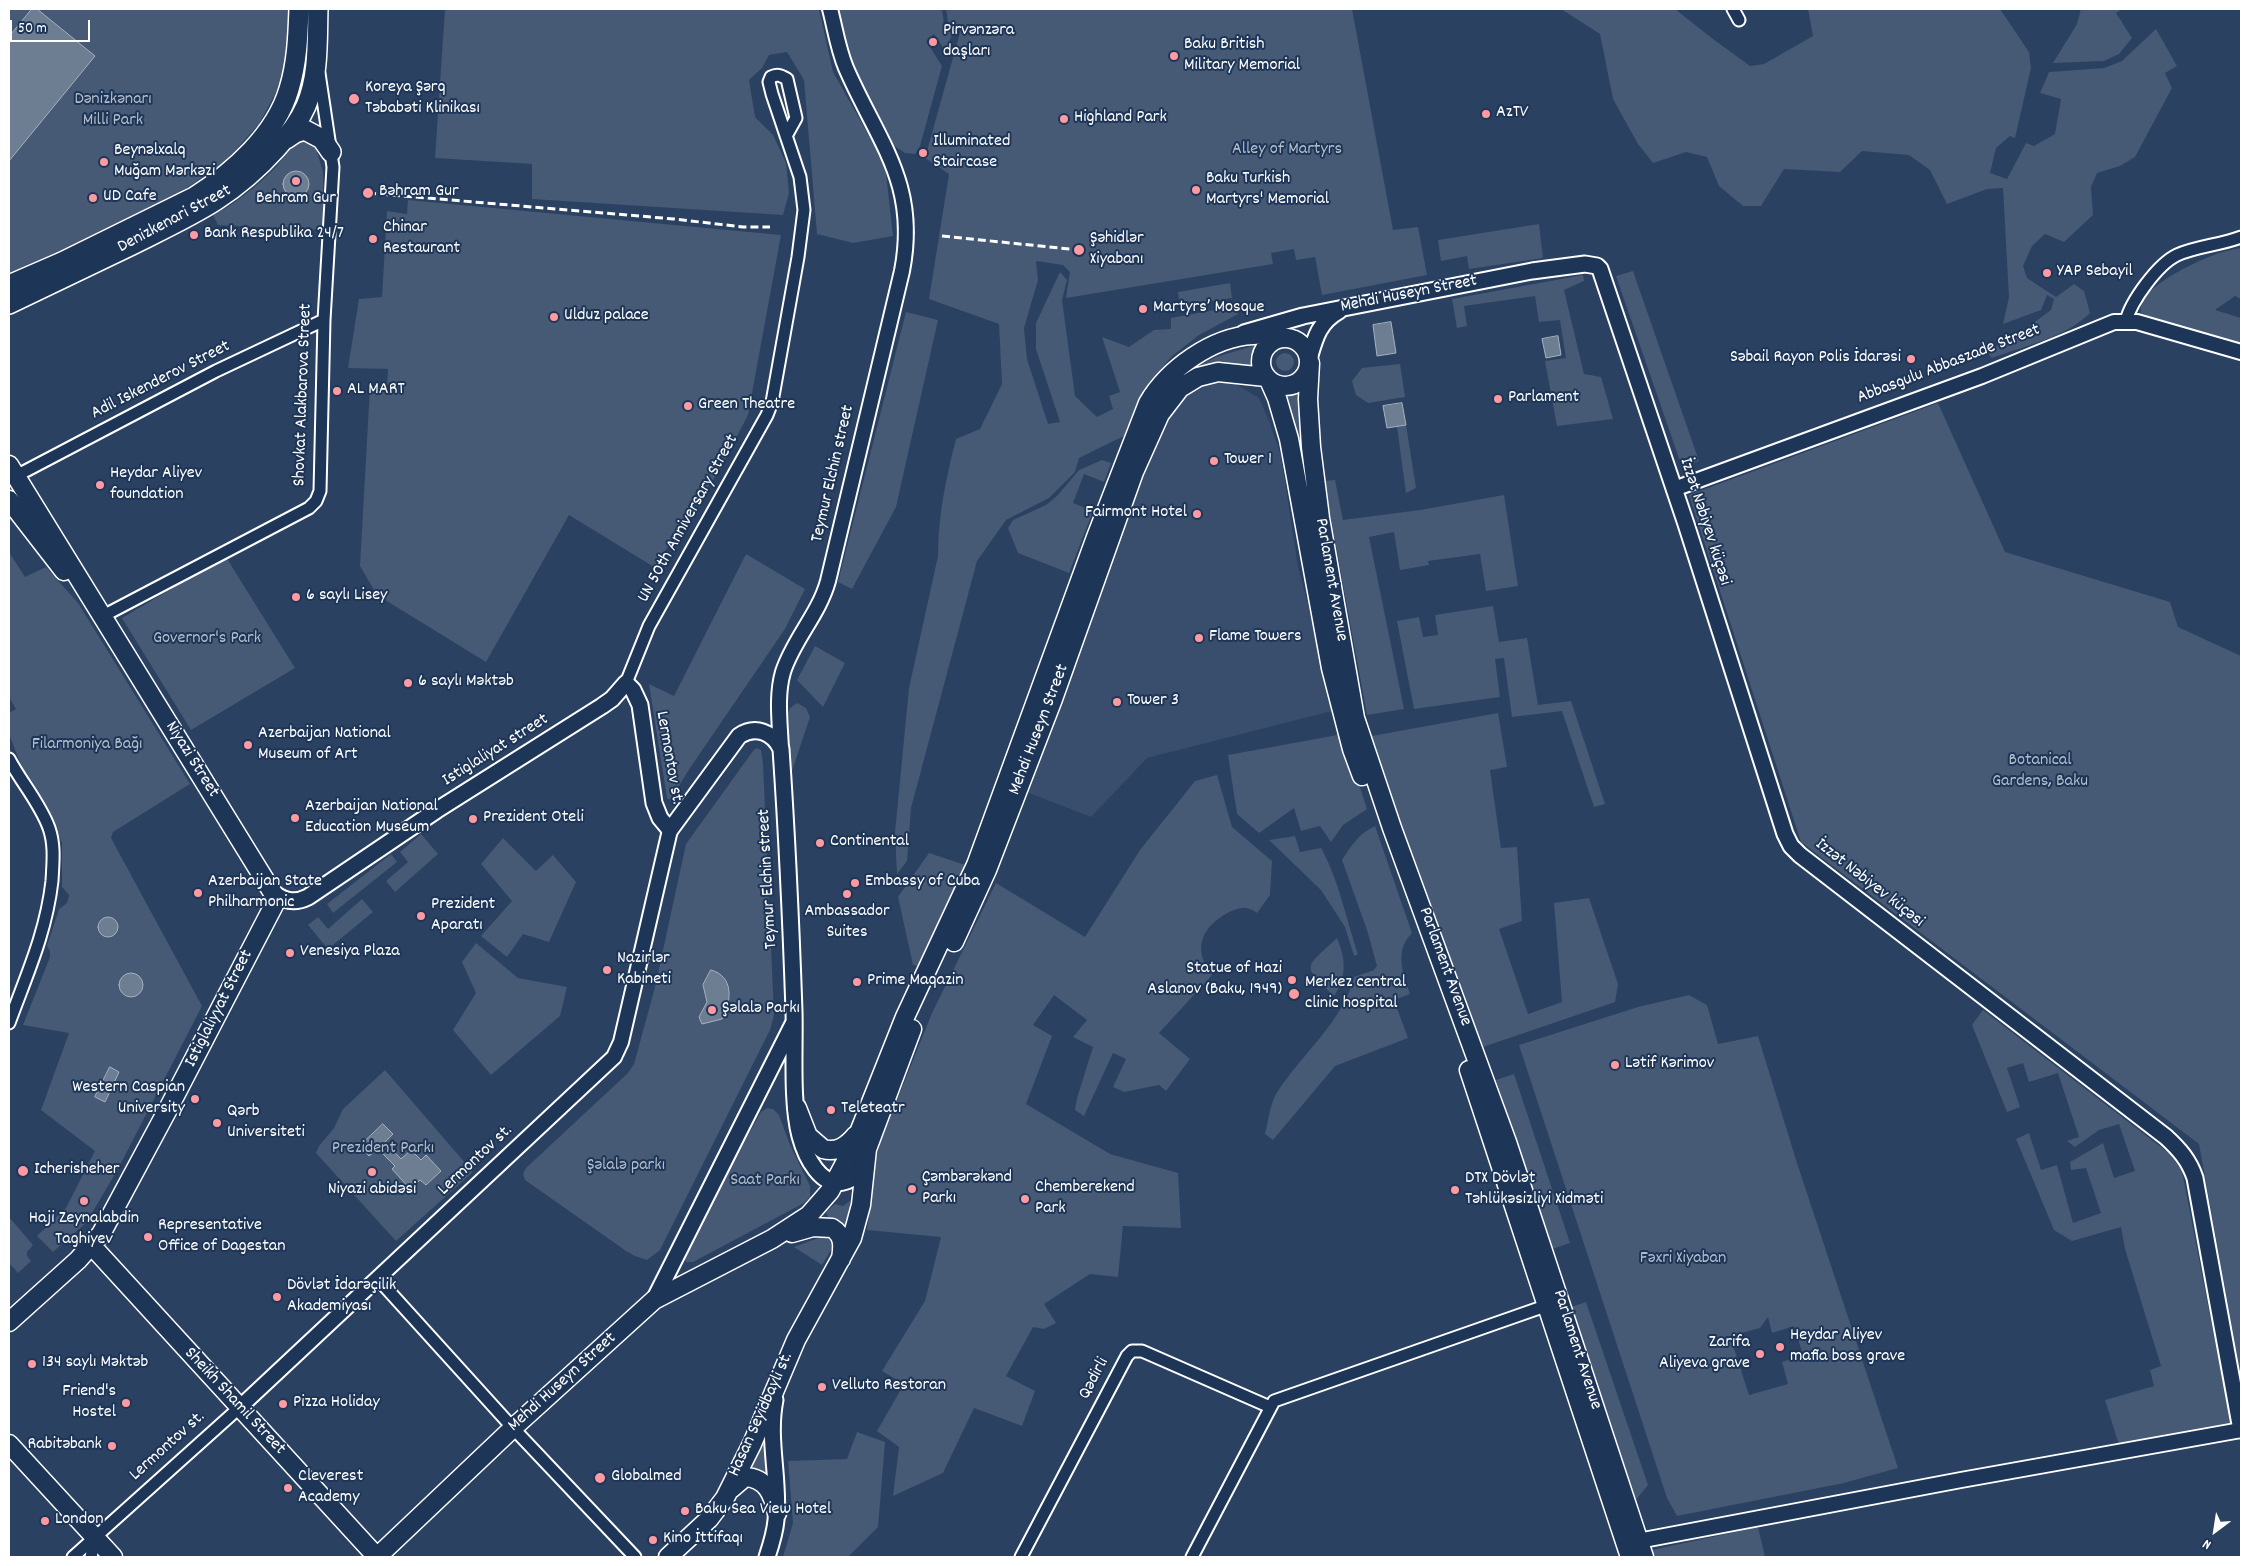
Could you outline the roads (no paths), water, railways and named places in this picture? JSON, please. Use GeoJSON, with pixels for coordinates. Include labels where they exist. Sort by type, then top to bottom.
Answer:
{"type":"FeatureCollection","features":[{"type":"Feature","properties":{"kind":"highway","name":"Denizkenari Street"},"geometry":{"type":"LineString","coordinates":[[9,285],[62,262],[194,197],[235,166],[269,128],[285,101],[296,57],[299,9]]}},
{"type":"Feature","properties":{"kind":"highway","name":"Denizkenari Street"},"geometry":{"type":"LineString","coordinates":[[9,304],[215,203],[250,177],[283,142],[306,106],[314,80],[318,9]]}},
{"type":"Feature","properties":{"kind":"highway"},"geometry":{"type":"LineString","coordinates":[[283,142],[295,133],[305,130],[322,139],[332,159]]}},
{"type":"Feature","properties":{"kind":"main road","name":"Mehdi Huseyn Street"},"geometry":{"type":"LineString","coordinates":[[377,1557],[513,1428],[654,1300],[772,1239],[809,1215],[819,1206],[836,1182],[862,1126],[905,1017],[976,865],[1096,537],[1148,403],[1159,385],[1172,372],[1188,361],[1224,341],[1267,325],[1303,316],[1532,271],[1585,264],[1597,266]]}},
{"type":"Feature","properties":{"kind":"main road","name":"İzzət Nəbiyev küçəsi"},"geometry":{"type":"LineString","coordinates":[[1597,266],[1602,274],[1674,489],[1785,834],[1791,846],[1800,855],[2166,1137],[2181,1151],[2190,1165],[2197,1187],[2241,1430]]}},
{"type":"Feature","properties":{"kind":"main road"},"geometry":{"type":"LineString","coordinates":[[1303,316],[1286,325],[1261,364],[1268,379],[1280,386],[1298,383],[1306,374],[1320,327],[1329,317],[1344,308]]}},
{"type":"Feature","properties":{"kind":"main road","name":"Mehdi Huseyn Street"},"geometry":{"type":"LineString","coordinates":[[1224,341],[1254,335],[1276,341]]}},
{"type":"Feature","properties":{"kind":"main road"},"geometry":{"type":"LineString","coordinates":[[1276,341],[1294,339],[1304,346],[1310,361]]}},
{"type":"Feature","properties":{"kind":"main road","name":"Parlament Avenue"},"geometry":{"type":"LineString","coordinates":[[1310,361],[1308,399],[1311,447],[1320,518],[1355,718],[1383,803],[1507,1142],[1641,1549]]}},
{"type":"Feature","properties":{"kind":"main road","name":"Mehdi Huseyn Street"},"geometry":{"type":"LineString","coordinates":[[841,1259],[852,1238],[859,1216],[865,1156],[915,1021],[973,904],[987,870],[1053,699],[1134,472],[1160,414],[1180,388],[1198,378],[1218,372],[1268,379]]}},
{"type":"Feature","properties":{"kind":"main road","name":"Parlament Avenue"},"geometry":{"type":"LineString","coordinates":[[1268,379],[1277,398],[1289,439],[1331,668],[1352,749],[1464,1058],[1548,1305],[1630,1557]]}},
{"type":"Feature","properties":{"kind":"main road","name":"Niyazi Street"},"geometry":{"type":"LineString","coordinates":[[12,471],[275,894]]}},
{"type":"Feature","properties":{"kind":"main road","name":"Niyazi Street"},"geometry":{"type":"LineString","coordinates":[[9,500],[32,533],[105,621]]}},
{"type":"Feature","properties":{"kind":"main road","name":"Lermontov st."},"geometry":{"type":"LineString","coordinates":[[626,683],[633,690],[640,705],[657,813],[670,830]]}},
{"type":"Feature","properties":{"kind":"main road"},"geometry":{"type":"LineString","coordinates":[[9,1322],[92,1246],[116,1209],[274,905],[275,894],[291,901],[299,901],[308,897],[437,810],[607,702],[626,683]]}},
{"type":"Feature","properties":{"kind":"main road"},"geometry":{"type":"LineString","coordinates":[[670,830],[739,736],[749,731],[758,730],[771,736],[781,749]]}},
{"type":"Feature","properties":{"kind":"main road","name":"Teymur Elchin street"},"geometry":{"type":"LineString","coordinates":[[781,749],[794,1020]]}},
{"type":"Feature","properties":{"kind":"main road"},"geometry":{"type":"LineString","coordinates":[[794,1020],[797,1108],[800,1133],[810,1161],[820,1174],[836,1182],[846,1182],[858,1173],[865,1156]]}},
{"type":"Feature","properties":{"kind":"main road"},"geometry":{"type":"LineString","coordinates":[[654,1300],[794,1020]]}},
{"type":"Feature","properties":{"kind":"main road"},"geometry":{"type":"LineString","coordinates":[[797,1108],[808,1136],[823,1150],[833,1151],[844,1147],[862,1126]]}},
{"type":"Feature","properties":{"kind":"main road"},"geometry":{"type":"LineString","coordinates":[[772,1239],[813,1227],[832,1228],[841,1236],[843,1245],[841,1259]]}},
{"type":"Feature","properties":{"kind":"main road","name":"Sheikh Shamil Street"},"geometry":{"type":"LineString","coordinates":[[92,1246],[377,1557]]}},
{"type":"Feature","properties":{"kind":"main road","name":"Hasan Seyidbayli st."},"geometry":{"type":"LineString","coordinates":[[668,1557],[709,1519],[725,1498],[752,1444],[796,1340],[841,1259]]}},
{"type":"Feature","properties":{"kind":"main road"},"geometry":{"type":"LineString","coordinates":[[767,1557],[777,1513],[771,1425],[779,1378]]}},
{"type":"Feature","properties":{"kind":"main road"},"geometry":{"type":"LineString","coordinates":[[9,1444],[113,1557]]}},
{"type":"Feature","properties":{"kind":"main road"},"geometry":{"type":"LineString","coordinates":[[725,1498],[739,1481],[745,1478],[757,1479],[772,1493],[777,1513]]}},
{"type":"Feature","properties":{"kind":"street","name":"Teymur Elchin street"},"geometry":{"type":"LineString","coordinates":[[781,749],[779,704],[782,677],[786,664],[826,589],[902,267],[904,208],[901,185],[890,155],[846,68],[830,9]]}},
{"type":"Feature","properties":{"kind":"street"},"geometry":{"type":"LineString","coordinates":[[1733,9],[1739,20]]}},
{"type":"Feature","properties":{"kind":"street","name":"Shovkat Alakbarova Street"},"geometry":{"type":"LineString","coordinates":[[105,621],[309,508],[316,501],[320,491],[324,320],[332,159],[316,59]]}},
{"type":"Feature","properties":{"kind":"street","name":"UN 50th Anniversary Street"},"geometry":{"type":"LineString","coordinates":[[626,683],[649,626],[767,415],[772,402],[804,215],[800,177],[786,136]]}},
{"type":"Feature","properties":{"kind":"street"},"geometry":{"type":"LineString","coordinates":[[2126,321],[2129,308],[2143,287],[2175,256],[2241,237]]}},
{"type":"Feature","properties":{"kind":"street","name":"Adil Iskenderov Street"},"geometry":{"type":"LineString","coordinates":[[12,471],[324,320]]}},
{"type":"Feature","properties":{"kind":"street","name":"Abbasgulu Abbaszade Street"},"geometry":{"type":"LineString","coordinates":[[1674,489],[1976,378],[2103,325],[2126,321],[2149,325],[2241,352]]}},
{"type":"Feature","properties":{"kind":"street"},"geometry":{"type":"LineString","coordinates":[[9,759],[18,777],[43,813],[53,843],[54,860],[44,928],[9,1022]]}},
{"type":"Feature","properties":{"kind":"street","name":"Lermontov st."},"geometry":{"type":"LineString","coordinates":[[74,1557],[239,1408],[614,1057],[621,1042],[670,830]]}},
{"type":"Feature","properties":{"kind":"street"},"geometry":{"type":"LineString","coordinates":[[378,1279],[513,1428],[635,1557]]}},
{"type":"Feature","properties":{"kind":"street"},"geometry":{"type":"LineString","coordinates":[[1192,1557],[1270,1407],[1280,1398],[1548,1305]]}},
{"type":"Feature","properties":{"kind":"street","name":"Qədirli"},"geometry":{"type":"LineString","coordinates":[[1021,1557],[1127,1356],[1132,1351],[1142,1352],[1270,1407]]}},
{"type":"Feature","properties":{"kind":"street"},"geometry":{"type":"LineString","coordinates":[[1641,1549],[1961,1480],[2241,1430]]}},
{"type":"Feature","properties":{"kind":"street"},"geometry":{"type":"LineString","coordinates":[[91,1557],[95,1539]]}},
{"type":"Feature","properties":{"kind":"railway"},"geometry":{"type":"LineString","coordinates":[[368,193],[674,219],[743,227],[770,227]]}},
{"type":"Feature","properties":{"kind":"railway"},"geometry":{"type":"LineString","coordinates":[[942,236],[1079,250]]}},
{"type":"Feature","properties":{"kind":"place","name":"Pirvənzəra daşları"},"geometry":{"type":"Point","coordinates":[933,42]}},
{"type":"Feature","properties":{"kind":"place","name":"Baku British Military Memorial"},"geometry":{"type":"Point","coordinates":[1174,56]}},
{"type":"Feature","properties":{"kind":"place","name":"Koreya Şərq Təbabəti Klinikası"},"geometry":{"type":"Point","coordinates":[354,99]}},
{"type":"Feature","properties":{"kind":"place","name":"AzTV"},"geometry":{"type":"Point","coordinates":[1486,114]}},
{"type":"Feature","properties":{"kind":"place","name":"Highland Park"},"geometry":{"type":"Point","coordinates":[1064,119]}},
{"type":"Feature","properties":{"kind":"place","name":"Illuminated Staircase"},"geometry":{"type":"Point","coordinates":[923,153]}},
{"type":"Feature","properties":{"kind":"place","name":"Beynəlxalq Muğam Mərkəzi"},"geometry":{"type":"Point","coordinates":[104,162]}},
{"type":"Feature","properties":{"kind":"place","name":"Behram Gur"},"geometry":{"type":"Point","coordinates":[296,181]}},
{"type":"Feature","properties":{"kind":"place","name":"Baku Turkish Martyrs' Memorial"},"geometry":{"type":"Point","coordinates":[1196,190]}},
{"type":"Feature","properties":{"kind":"place","name":"Bəhram Gur"},"geometry":{"type":"Point","coordinates":[368,193]}},
{"type":"Feature","properties":{"kind":"place","name":"UD Cafe"},"geometry":{"type":"Point","coordinates":[93,198]}},
{"type":"Feature","properties":{"kind":"place","name":"Bank Respublika 24/7"},"geometry":{"type":"Point","coordinates":[194,235]}},
{"type":"Feature","properties":{"kind":"place","name":"Chinar Restaurant"},"geometry":{"type":"Point","coordinates":[373,239]}},
{"type":"Feature","properties":{"kind":"place","name":"Şəhidlər Xiyabanı"},"geometry":{"type":"Point","coordinates":[1079,250]}},
{"type":"Feature","properties":{"kind":"place","name":"YAP Sebayil"},"geometry":{"type":"Point","coordinates":[2047,273]}},
{"type":"Feature","properties":{"kind":"place","name":"Martyrs’ Mosque"},"geometry":{"type":"Point","coordinates":[1143,309]}},
{"type":"Feature","properties":{"kind":"place","name":"Ulduz palace"},"geometry":{"type":"Point","coordinates":[554,317]}},
{"type":"Feature","properties":{"kind":"place","name":"Səbail Rayon Polis İdarəsi"},"geometry":{"type":"Point","coordinates":[1911,359]}},
{"type":"Feature","properties":{"kind":"place","name":"AL MART"},"geometry":{"type":"Point","coordinates":[337,391]}},
{"type":"Feature","properties":{"kind":"place","name":"Parlament"},"geometry":{"type":"Point","coordinates":[1498,399]}},
{"type":"Feature","properties":{"kind":"place","name":"Green Theatre"},"geometry":{"type":"Point","coordinates":[688,406]}},
{"type":"Feature","properties":{"kind":"place","name":"Tower 1"},"geometry":{"type":"Point","coordinates":[1214,461]}},
{"type":"Feature","properties":{"kind":"place","name":"Heydar Aliyev foundation"},"geometry":{"type":"Point","coordinates":[100,485]}},
{"type":"Feature","properties":{"kind":"place","name":"Fairmont Hotel"},"geometry":{"type":"Point","coordinates":[1197,514]}},
{"type":"Feature","properties":{"kind":"place","name":"6 saylı Lisey"},"geometry":{"type":"Point","coordinates":[296,597]}},
{"type":"Feature","properties":{"kind":"place","name":"Flame Towers"},"geometry":{"type":"Point","coordinates":[1199,638]}},
{"type":"Feature","properties":{"kind":"place","name":"6 saylı Məktəb"},"geometry":{"type":"Point","coordinates":[408,683]}},
{"type":"Feature","properties":{"kind":"place","name":"Tower 3"},"geometry":{"type":"Point","coordinates":[1117,702]}},
{"type":"Feature","properties":{"kind":"place","name":"Azerbaijan National Museum of Art"},"geometry":{"type":"Point","coordinates":[248,745]}},
{"type":"Feature","properties":{"kind":"place","name":"Azerbaijan National Education Museum"},"geometry":{"type":"Point","coordinates":[295,818]}},
{"type":"Feature","properties":{"kind":"place","name":"Prezident Oteli"},"geometry":{"type":"Point","coordinates":[473,819]}},
{"type":"Feature","properties":{"kind":"place","name":"Continental"},"geometry":{"type":"Point","coordinates":[820,843]}},
{"type":"Feature","properties":{"kind":"place","name":"Embassy of Cuba"},"geometry":{"type":"Point","coordinates":[855,883]}},
{"type":"Feature","properties":{"kind":"place","name":"Azerbaijan State Philharmonic"},"geometry":{"type":"Point","coordinates":[198,893]}},
{"type":"Feature","properties":{"kind":"place","name":"Ambassador Suites"},"geometry":{"type":"Point","coordinates":[847,894]}},
{"type":"Feature","properties":{"kind":"place","name":"Prezident Aparatı"},"geometry":{"type":"Point","coordinates":[421,916]}},
{"type":"Feature","properties":{"kind":"place","name":"Venesiya Plaza"},"geometry":{"type":"Point","coordinates":[290,953]}},
{"type":"Feature","properties":{"kind":"place","name":"Nazirlər Kabineti"},"geometry":{"type":"Point","coordinates":[607,970]}},
{"type":"Feature","properties":{"kind":"place","name":"Statue of Hazi Aslanov (Baku, 1949)"},"geometry":{"type":"Point","coordinates":[1292,980]}},
{"type":"Feature","properties":{"kind":"place","name":"Prime Maqazin"},"geometry":{"type":"Point","coordinates":[857,982]}},
{"type":"Feature","properties":{"kind":"place","name":"Merkez central clinic hospital"},"geometry":{"type":"Point","coordinates":[1294,994]}},
{"type":"Feature","properties":{"kind":"place","name":"Şəlalə Parkı"},"geometry":{"type":"Point","coordinates":[712,1010]}},
{"type":"Feature","properties":{"kind":"place","name":"Lətif Kərimov"},"geometry":{"type":"Point","coordinates":[1615,1065]}},
{"type":"Feature","properties":{"kind":"place","name":"Western Caspian University"},"geometry":{"type":"Point","coordinates":[195,1099]}},
{"type":"Feature","properties":{"kind":"place","name":"Teleteatr"},"geometry":{"type":"Point","coordinates":[831,1110]}},
{"type":"Feature","properties":{"kind":"place","name":"Qərb Universiteti"},"geometry":{"type":"Point","coordinates":[217,1123]}},
{"type":"Feature","properties":{"kind":"place","name":"Icherisheher"},"geometry":{"type":"Point","coordinates":[23,1171]}},
{"type":"Feature","properties":{"kind":"place","name":"Niyazi abidəsi"},"geometry":{"type":"Point","coordinates":[372,1172]}},
{"type":"Feature","properties":{"kind":"place","name":"Çəmbərəkənd Parkı"},"geometry":{"type":"Point","coordinates":[912,1189]}},
{"type":"Feature","properties":{"kind":"place","name":"DTX Dövlət Təhlükəsizliyi Xidməti"},"geometry":{"type":"Point","coordinates":[1455,1190]}},
{"type":"Feature","properties":{"kind":"place","name":"Chemberekend Park"},"geometry":{"type":"Point","coordinates":[1025,1199]}},
{"type":"Feature","properties":{"kind":"place","name":"Haji Zeynalabdin Taghiyev"},"geometry":{"type":"Point","coordinates":[84,1201]}},
{"type":"Feature","properties":{"kind":"place","name":"Representative Office of Dagestan"},"geometry":{"type":"Point","coordinates":[148,1237]}},
{"type":"Feature","properties":{"kind":"place","name":"Dövlət İdarəçilik Akademiyası"},"geometry":{"type":"Point","coordinates":[277,1297]}},
{"type":"Feature","properties":{"kind":"place","name":"Heydar Aliyev mafia boss grave"},"geometry":{"type":"Point","coordinates":[1780,1347]}},
{"type":"Feature","properties":{"kind":"place","name":"Zarifa Aliyeva grave"},"geometry":{"type":"Point","coordinates":[1760,1354]}},
{"type":"Feature","properties":{"kind":"place","name":"134 saylı Məktəb"},"geometry":{"type":"Point","coordinates":[32,1364]}},
{"type":"Feature","properties":{"kind":"place","name":"Velluto Restoran"},"geometry":{"type":"Point","coordinates":[822,1387]}},
{"type":"Feature","properties":{"kind":"place","name":"Friend's Hostel"},"geometry":{"type":"Point","coordinates":[126,1403]}},
{"type":"Feature","properties":{"kind":"place","name":"Pizza Holiday"},"geometry":{"type":"Point","coordinates":[283,1404]}},
{"type":"Feature","properties":{"kind":"place","name":"Rabitəbank"},"geometry":{"type":"Point","coordinates":[112,1446]}},
{"type":"Feature","properties":{"kind":"place","name":"Globalmed"},"geometry":{"type":"Point","coordinates":[600,1478]}},
{"type":"Feature","properties":{"kind":"place","name":"Cleverest Academy"},"geometry":{"type":"Point","coordinates":[288,1488]}},
{"type":"Feature","properties":{"kind":"place","name":"Baku Sea View Hotel"},"geometry":{"type":"Point","coordinates":[685,1511]}},
{"type":"Feature","properties":{"kind":"place","name":"London"},"geometry":{"type":"Point","coordinates":[45,1521]}},
{"type":"Feature","properties":{"kind":"place","name":"Kino İttifaqı"},"geometry":{"type":"Point","coordinates":[653,1540]}},
{"type":"Feature","properties":{"kind":"park label","name":"Dənizkənarı Milli Park"},"geometry":{"type":"Point","coordinates":[113,111]}},
{"type":"Feature","properties":{"kind":"park label","name":"Alley of Martyrs"},"geometry":{"type":"Point","coordinates":[1287,151]}},
{"type":"Feature","properties":{"kind":"park label","name":"Governor's Park"},"geometry":{"type":"Point","coordinates":[207,640]}},
{"type":"Feature","properties":{"kind":"park label","name":"Filarmoniya Bağı"},"geometry":{"type":"Point","coordinates":[87,746]}},
{"type":"Feature","properties":{"kind":"park label","name":"Botanical Gardens, Baku"},"geometry":{"type":"Point","coordinates":[2040,772]}},
{"type":"Feature","properties":{"kind":"park label","name":"Prezident Parkı"},"geometry":{"type":"Point","coordinates":[383,1150]}},
{"type":"Feature","properties":{"kind":"park label","name":"Şəlalə parkı"},"geometry":{"type":"Point","coordinates":[626,1167]}},
{"type":"Feature","properties":{"kind":"park label","name":"Saat Parkı"},"geometry":{"type":"Point","coordinates":[765,1182]}},
{"type":"Feature","properties":{"kind":"park label","name":"Fəxri Xiyaban"},"geometry":{"type":"Point","coordinates":[1683,1260]}}]}
